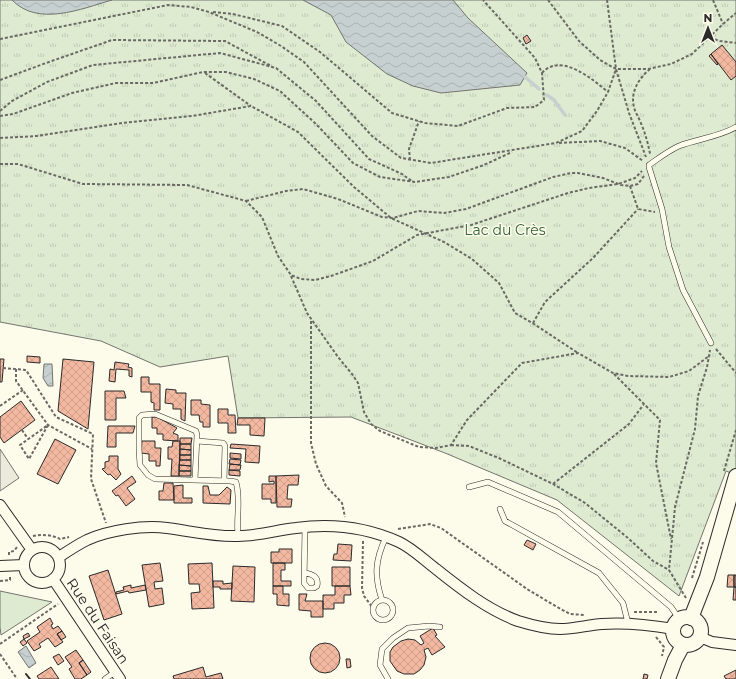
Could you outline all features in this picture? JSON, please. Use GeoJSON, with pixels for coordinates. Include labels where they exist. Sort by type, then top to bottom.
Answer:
{"type":"FeatureCollection","features":[{"type":"Feature","properties":{"kind":"street"},"geometry":{"type":"LineString","coordinates":[[59,557],[107,529],[166,528],[218,536],[238,536],[344,522],[401,543],[411,549],[463,590],[494,609],[518,621],[560,629],[601,624],[628,623],[682,622],[699,624],[701,628],[700,637],[691,645],[683,645],[674,636],[682,622],[707,577],[736,476]]}},
{"type":"Feature","properties":{"kind":"street"},"geometry":{"type":"LineString","coordinates":[[0,504],[32,550]]}},
{"type":"Feature","properties":{"kind":"street"},"geometry":{"type":"LineString","coordinates":[[44,547],[50,548],[59,557],[60,569],[54,579],[43,583],[32,580],[25,570],[25,559],[32,550],[44,547]]}},
{"type":"Feature","properties":{"kind":"street"},"geometry":{"type":"LineString","coordinates":[[5,566],[24,565]]}},
{"type":"Feature","properties":{"kind":"street","name":"Rue du Faisan"},"geometry":{"type":"LineString","coordinates":[[54,579],[118,676]]}},
{"type":"Feature","properties":{"kind":"street"},"geometry":{"type":"LineString","coordinates":[[700,637],[712,642],[736,645]]}},
{"type":"Feature","properties":{"kind":"street"},"geometry":{"type":"LineString","coordinates":[[668,679],[675,660],[683,645]]}},
{"type":"Feature","properties":{"kind":"lane"},"geometry":{"type":"LineString","coordinates":[[711,343],[683,290],[669,246],[662,213],[649,166],[664,154],[679,146],[716,135],[736,127]]}},
{"type":"Feature","properties":{"kind":"lane"},"geometry":{"type":"LineString","coordinates":[[195,480],[197,441],[196,431],[155,414],[142,415],[140,418],[138,449],[140,465],[148,475],[155,478],[195,480],[224,481],[236,482],[238,489],[238,536]]}},
{"type":"Feature","properties":{"kind":"lane"},"geometry":{"type":"LineString","coordinates":[[197,441],[223,443],[225,446],[224,481]]}},
{"type":"Feature","properties":{"kind":"lane"},"geometry":{"type":"LineString","coordinates":[[469,487],[488,482],[558,512],[671,607],[682,622]]}},
{"type":"Feature","properties":{"kind":"lane"},"geometry":{"type":"LineString","coordinates":[[500,509],[504,520],[599,573],[623,603],[628,623]]}},
{"type":"Feature","properties":{"kind":"lane"},"geometry":{"type":"LineString","coordinates":[[304,573],[305,527]]}},
{"type":"Feature","properties":{"kind":"lane"},"geometry":{"type":"LineString","coordinates":[[382,600],[377,580],[377,567],[379,551],[386,537]]}},
{"type":"Feature","properties":{"kind":"lane"},"geometry":{"type":"LineString","coordinates":[[382,600],[389,602],[393,607],[391,617],[385,620],[378,619],[374,615],[373,608],[376,602],[382,600]]}},
{"type":"Feature","properties":{"kind":"lane"},"geometry":{"type":"LineString","coordinates":[[388,679],[380,666],[382,649],[392,638],[408,628],[429,626],[440,627]]}},
{"type":"Feature","properties":{"kind":"lane"},"geometry":{"type":"LineString","coordinates":[[105,679],[118,676]]}},
{"type":"Feature","properties":{"kind":"path"},"geometry":{"type":"LineString","coordinates":[[209,12],[233,14],[282,26],[320,52],[392,113],[419,122],[458,126],[507,108],[535,107],[544,100],[542,73],[535,58],[483,0]]}},
{"type":"Feature","properties":{"kind":"path"},"geometry":{"type":"LineString","coordinates":[[548,0],[579,41],[600,60],[616,69],[650,69],[671,64],[692,54],[723,24],[736,14]]}},
{"type":"Feature","properties":{"kind":"path"},"geometry":{"type":"LineString","coordinates":[[607,0],[616,69],[629,113],[649,166]]}},
{"type":"Feature","properties":{"kind":"path"},"geometry":{"type":"LineString","coordinates":[[713,0],[723,24]]}},
{"type":"Feature","properties":{"kind":"path"},"geometry":{"type":"LineString","coordinates":[[0,39],[168,4],[191,7],[209,12],[257,32],[304,62],[372,136],[401,158],[431,164],[556,143],[600,141],[625,148],[649,166]]}},
{"type":"Feature","properties":{"kind":"path"},"geometry":{"type":"LineString","coordinates":[[709,38],[736,43]]}},
{"type":"Feature","properties":{"kind":"path"},"geometry":{"type":"LineString","coordinates":[[0,80],[112,40],[225,41],[276,68],[316,101],[369,159],[402,174],[414,182]]}},
{"type":"Feature","properties":{"kind":"path"},"geometry":{"type":"LineString","coordinates":[[0,111],[12,101],[47,82],[93,64],[220,53],[276,68]]}},
{"type":"Feature","properties":{"kind":"path"},"geometry":{"type":"LineString","coordinates":[[542,73],[547,68],[559,65],[573,69],[592,79],[608,92]]}},
{"type":"Feature","properties":{"kind":"path"},"geometry":{"type":"LineString","coordinates":[[556,143],[582,131],[597,111],[608,92],[616,69]]}},
{"type":"Feature","properties":{"kind":"path"},"geometry":{"type":"LineString","coordinates":[[246,201],[286,190],[303,189],[338,199],[382,217],[391,218],[418,211],[444,213],[466,209],[553,177],[571,173],[603,178],[619,184],[630,186],[638,184],[649,166],[651,157],[633,100],[634,89],[646,72],[650,69]]}},
{"type":"Feature","properties":{"kind":"path"},"geometry":{"type":"LineString","coordinates":[[0,116],[12,114],[72,93],[116,83],[153,83],[204,72],[226,72],[254,79],[280,91],[316,124],[353,163],[380,178],[414,182],[449,177],[484,165],[515,150]]}},
{"type":"Feature","properties":{"kind":"path"},"geometry":{"type":"LineString","coordinates":[[204,72],[251,106],[298,132],[354,187],[391,218],[444,242],[472,259],[499,283],[515,313],[578,353],[614,373],[660,420],[656,463],[672,542]]}},
{"type":"Feature","properties":{"kind":"path"},"geometry":{"type":"LineString","coordinates":[[0,138],[37,136],[122,123],[192,116],[251,106]]}},
{"type":"Feature","properties":{"kind":"path"},"geometry":{"type":"LineString","coordinates":[[410,160],[409,149],[419,122]]}},
{"type":"Feature","properties":{"kind":"path"},"geometry":{"type":"LineString","coordinates":[[0,164],[18,164],[83,184],[187,185],[246,201],[262,217],[278,256],[291,275],[311,320],[358,383],[364,412],[371,424],[380,431],[419,447],[436,448],[451,445],[469,446],[501,459],[553,484],[585,503],[628,538],[653,561],[669,570],[686,598]]}},
{"type":"Feature","properties":{"kind":"path"},"geometry":{"type":"LineString","coordinates":[[291,275],[301,280],[315,280],[331,276],[373,261],[417,235],[471,225],[568,193],[589,188],[619,184],[635,178],[649,166]]}},
{"type":"Feature","properties":{"kind":"path"},"geometry":{"type":"LineString","coordinates":[[630,186],[638,209]]}},
{"type":"Feature","properties":{"kind":"path"},"geometry":{"type":"LineString","coordinates":[[638,209],[662,213]]}},
{"type":"Feature","properties":{"kind":"path"},"geometry":{"type":"LineString","coordinates":[[532,323],[545,302],[593,258],[638,209]]}},
{"type":"Feature","properties":{"kind":"path"},"geometry":{"type":"LineString","coordinates":[[311,320],[311,443],[316,464],[326,486],[342,503],[344,522]]}},
{"type":"Feature","properties":{"kind":"path"},"geometry":{"type":"LineString","coordinates":[[669,570],[675,507],[695,429],[698,396],[711,343]]}},
{"type":"Feature","properties":{"kind":"path"},"geometry":{"type":"LineString","coordinates":[[711,343],[736,373]]}},
{"type":"Feature","properties":{"kind":"path"},"geometry":{"type":"LineString","coordinates":[[451,445],[467,420],[522,362],[578,353]]}},
{"type":"Feature","properties":{"kind":"path"},"geometry":{"type":"LineString","coordinates":[[614,373],[628,376],[669,377],[689,371],[709,356]]}},
{"type":"Feature","properties":{"kind":"path"},"geometry":{"type":"LineString","coordinates":[[3,368],[26,370],[56,417],[93,434],[91,479],[107,529]]}},
{"type":"Feature","properties":{"kind":"path"},"geometry":{"type":"LineString","coordinates":[[16,369],[16,381],[48,425],[92,449]]}},
{"type":"Feature","properties":{"kind":"path"},"geometry":{"type":"LineString","coordinates":[[0,406],[23,390]]}},
{"type":"Feature","properties":{"kind":"path"},"geometry":{"type":"LineString","coordinates":[[553,484],[629,424],[644,404]]}},
{"type":"Feature","properties":{"kind":"path"},"geometry":{"type":"LineString","coordinates":[[48,425],[29,459],[20,445],[48,425]]}},
{"type":"Feature","properties":{"kind":"path"},"geometry":{"type":"LineString","coordinates":[[22,430],[28,439]]}},
{"type":"Feature","properties":{"kind":"path"},"geometry":{"type":"LineString","coordinates":[[344,522],[350,517]]}},
{"type":"Feature","properties":{"kind":"path"},"geometry":{"type":"LineString","coordinates":[[107,529],[112,522]]}},
{"type":"Feature","properties":{"kind":"path"},"geometry":{"type":"LineString","coordinates":[[393,528],[400,530],[430,524],[441,528],[527,589],[557,607],[570,614],[591,615]]}},
{"type":"Feature","properties":{"kind":"path"},"geometry":{"type":"LineString","coordinates":[[101,525],[107,529]]}},
{"type":"Feature","properties":{"kind":"path"},"geometry":{"type":"LineString","coordinates":[[363,530],[362,588],[364,596],[373,608]]}},
{"type":"Feature","properties":{"kind":"path"},"geometry":{"type":"LineString","coordinates":[[0,581],[10,580],[5,566],[9,552],[14,551],[25,540],[38,534],[60,539],[70,536]]}},
{"type":"Feature","properties":{"kind":"path"},"geometry":{"type":"LineString","coordinates":[[0,644],[66,599]]}},
{"type":"Feature","properties":{"kind":"path"},"geometry":{"type":"LineString","coordinates":[[626,612],[659,612],[659,616]]}},
{"type":"Feature","properties":{"kind":"path"},"geometry":{"type":"LineString","coordinates":[[655,632],[656,637],[664,647],[662,657]]}},
{"type":"Feature","properties":{"kind":"path"},"geometry":{"type":"LineString","coordinates":[[0,654],[17,679]]}},
{"type":"Feature","properties":{"kind":"green space","name":"Lac du Crès"},"geometry":{"type":"Polygon","coordinates":[[[0,0],[736,0],[736,475],[726,471],[679,596],[557,500],[445,453],[351,417],[238,418],[228,356],[160,367],[101,341],[0,322],[0,0]]]}},
{"type":"Feature","properties":{"kind":"green space"},"geometry":{"type":"Polygon","coordinates":[[[0,591],[52,602],[1,635],[0,591]]]}},
{"type":"Feature","properties":{"kind":"shaded area"},"geometry":{"type":"Polygon","coordinates":[[[0,449],[19,478],[0,491],[0,449]]]}},
{"type":"Feature","properties":{"kind":"water"},"geometry":{"type":"Polygon","coordinates":[[[12,0],[112,0],[74,11],[60,14],[47,14],[34,13],[22,8],[12,0]]]}},
{"type":"Feature","properties":{"kind":"water"},"geometry":{"type":"Polygon","coordinates":[[[303,0],[453,0],[468,18],[527,73],[520,85],[441,93],[413,86],[387,74],[346,42],[331,15],[303,0]]]}},
{"type":"Feature","properties":{"kind":"water"},"geometry":{"type":"Polygon","coordinates":[[[44,364],[52,364],[53,386],[48,386],[43,378],[44,364]]]}},
{"type":"Feature","properties":{"kind":"water"},"geometry":{"type":"Polygon","coordinates":[[[26,646],[36,663],[29,668],[18,652],[26,646]]]}},
{"type":"Feature","properties":{"kind":"building"},"geometry":{"type":"Polygon","coordinates":[[[527,35],[531,41],[526,44],[523,38],[527,35]]]}},
{"type":"Feature","properties":{"kind":"building"},"geometry":{"type":"Polygon","coordinates":[[[722,45],[736,62],[736,76],[731,80],[711,54],[722,45]]]}},
{"type":"Feature","properties":{"kind":"building"},"geometry":{"type":"Polygon","coordinates":[[[711,54],[718,64],[717,65],[709,56],[711,54]]]}},
{"type":"Feature","properties":{"kind":"building"},"geometry":{"type":"Polygon","coordinates":[[[27,356],[40,357],[40,363],[27,362],[27,356]]]}},
{"type":"Feature","properties":{"kind":"building"},"geometry":{"type":"Polygon","coordinates":[[[0,359],[4,359],[2,382],[0,382],[0,359]]]}},
{"type":"Feature","properties":{"kind":"building"},"geometry":{"type":"Polygon","coordinates":[[[63,359],[94,362],[88,429],[58,411],[63,359]]]}},
{"type":"Feature","properties":{"kind":"building"},"geometry":{"type":"Polygon","coordinates":[[[115,362],[129,364],[128,367],[132,368],[132,377],[129,376],[129,370],[116,369],[115,382],[109,381],[110,369],[114,370],[115,362]]]}},
{"type":"Feature","properties":{"kind":"building"},"geometry":{"type":"Polygon","coordinates":[[[141,377],[149,377],[149,384],[160,384],[160,410],[154,410],[154,403],[151,402],[151,392],[141,392],[141,377]]]}},
{"type":"Feature","properties":{"kind":"building"},"geometry":{"type":"Polygon","coordinates":[[[166,389],[176,390],[176,393],[186,393],[185,421],[181,419],[181,409],[173,409],[173,404],[165,403],[166,389]]]}},
{"type":"Feature","properties":{"kind":"building"},"geometry":{"type":"Polygon","coordinates":[[[105,391],[124,391],[126,398],[116,398],[116,420],[105,420],[105,391]]]}},
{"type":"Feature","properties":{"kind":"building"},"geometry":{"type":"Polygon","coordinates":[[[191,400],[201,400],[201,404],[210,405],[210,427],[203,427],[203,422],[200,422],[199,415],[191,415],[191,400]]]}},
{"type":"Feature","properties":{"kind":"building"},"geometry":{"type":"Polygon","coordinates":[[[21,401],[35,420],[4,443],[0,437],[0,417],[21,401]]]}},
{"type":"Feature","properties":{"kind":"building"},"geometry":{"type":"Polygon","coordinates":[[[218,409],[228,409],[228,415],[235,415],[236,433],[228,433],[228,423],[218,423],[218,409]]]}},
{"type":"Feature","properties":{"kind":"building"},"geometry":{"type":"Polygon","coordinates":[[[152,417],[157,417],[177,428],[173,433],[178,435],[178,441],[163,440],[163,434],[157,434],[157,428],[152,428],[152,417]]]}},
{"type":"Feature","properties":{"kind":"building"},"geometry":{"type":"Polygon","coordinates":[[[238,418],[265,418],[264,436],[250,435],[250,425],[237,425],[238,418]]]}},
{"type":"Feature","properties":{"kind":"building"},"geometry":{"type":"Polygon","coordinates":[[[108,426],[135,426],[133,433],[116,433],[116,447],[107,447],[108,426]]]}},
{"type":"Feature","properties":{"kind":"building"},"geometry":{"type":"Polygon","coordinates":[[[180,438],[192,438],[191,444],[180,444],[180,438]]]}},
{"type":"Feature","properties":{"kind":"building"},"geometry":{"type":"Polygon","coordinates":[[[55,439],[76,450],[58,484],[37,474],[55,439]]]}},
{"type":"Feature","properties":{"kind":"building"},"geometry":{"type":"Polygon","coordinates":[[[142,441],[155,441],[155,448],[161,448],[160,466],[156,466],[156,461],[149,461],[149,454],[141,453],[142,441]]]}},
{"type":"Feature","properties":{"kind":"building"},"geometry":{"type":"Polygon","coordinates":[[[173,441],[180,441],[179,476],[171,476],[172,459],[168,459],[168,447],[172,447],[173,441]]]}},
{"type":"Feature","properties":{"kind":"building"},"geometry":{"type":"Polygon","coordinates":[[[180,444],[191,444],[191,450],[180,449],[180,444]]]}},
{"type":"Feature","properties":{"kind":"building"},"geometry":{"type":"Polygon","coordinates":[[[231,444],[260,446],[259,463],[245,462],[246,449],[230,448],[231,444]]]}},
{"type":"Feature","properties":{"kind":"building"},"geometry":{"type":"Polygon","coordinates":[[[180,449],[191,450],[191,455],[180,455],[180,449]]]}},
{"type":"Feature","properties":{"kind":"building"},"geometry":{"type":"Polygon","coordinates":[[[230,453],[241,454],[241,459],[230,458],[230,453]]]}},
{"type":"Feature","properties":{"kind":"building"},"geometry":{"type":"Polygon","coordinates":[[[180,455],[191,455],[191,460],[180,460],[180,455]]]}},
{"type":"Feature","properties":{"kind":"building"},"geometry":{"type":"Polygon","coordinates":[[[109,456],[118,456],[118,469],[121,474],[116,480],[102,469],[105,468],[105,462],[109,461],[109,456]]]}},
{"type":"Feature","properties":{"kind":"building"},"geometry":{"type":"Polygon","coordinates":[[[230,459],[241,460],[240,465],[229,464],[230,459]]]}},
{"type":"Feature","properties":{"kind":"building"},"geometry":{"type":"Polygon","coordinates":[[[180,460],[191,460],[191,466],[179,465],[180,460]]]}},
{"type":"Feature","properties":{"kind":"building"},"geometry":{"type":"Polygon","coordinates":[[[230,464],[241,465],[240,470],[229,470],[230,464]]]}},
{"type":"Feature","properties":{"kind":"building"},"geometry":{"type":"Polygon","coordinates":[[[179,465],[191,466],[191,471],[179,471],[179,465]]]}},
{"type":"Feature","properties":{"kind":"building"},"geometry":{"type":"Polygon","coordinates":[[[229,470],[240,471],[240,476],[229,475],[229,470]]]}},
{"type":"Feature","properties":{"kind":"building"},"geometry":{"type":"Polygon","coordinates":[[[179,471],[191,471],[191,476],[179,476],[179,471]]]}},
{"type":"Feature","properties":{"kind":"building"},"geometry":{"type":"Polygon","coordinates":[[[299,475],[298,485],[288,485],[287,499],[292,499],[291,507],[277,507],[276,476],[299,475]]]}},
{"type":"Feature","properties":{"kind":"building"},"geometry":{"type":"Polygon","coordinates":[[[132,476],[136,482],[127,488],[135,499],[126,506],[118,495],[116,496],[112,491],[132,476]]]}},
{"type":"Feature","properties":{"kind":"building"},"geometry":{"type":"Polygon","coordinates":[[[269,476],[276,476],[276,503],[271,503],[271,499],[262,499],[262,484],[274,484],[274,481],[269,482],[269,476]]]}},
{"type":"Feature","properties":{"kind":"building"},"geometry":{"type":"Polygon","coordinates":[[[164,483],[173,483],[174,500],[159,500],[159,491],[163,491],[164,483]]]}},
{"type":"Feature","properties":{"kind":"building"},"geometry":{"type":"Polygon","coordinates":[[[183,485],[183,498],[192,498],[192,503],[174,503],[174,486],[183,485]]]}},
{"type":"Feature","properties":{"kind":"building"},"geometry":{"type":"Polygon","coordinates":[[[203,486],[208,486],[210,495],[219,495],[227,487],[231,490],[230,504],[203,503],[203,486]]]}},
{"type":"Feature","properties":{"kind":"building"},"geometry":{"type":"Polygon","coordinates":[[[527,540],[536,544],[533,550],[524,545],[527,540]]]}},
{"type":"Feature","properties":{"kind":"building"},"geometry":{"type":"Polygon","coordinates":[[[338,544],[352,545],[351,561],[333,560],[334,554],[337,554],[338,544]]]}},
{"type":"Feature","properties":{"kind":"building"},"geometry":{"type":"Polygon","coordinates":[[[279,549],[292,549],[292,563],[271,563],[271,552],[279,552],[279,549]]]}},
{"type":"Feature","properties":{"kind":"building"},"geometry":{"type":"Polygon","coordinates":[[[160,563],[163,581],[154,582],[155,589],[162,588],[164,604],[149,607],[142,565],[160,563]]]}},
{"type":"Feature","properties":{"kind":"building"},"geometry":{"type":"Polygon","coordinates":[[[212,563],[214,608],[192,609],[191,593],[200,592],[199,584],[189,584],[188,564],[212,563]]]}},
{"type":"Feature","properties":{"kind":"building"},"geometry":{"type":"Polygon","coordinates":[[[273,563],[285,563],[285,570],[281,570],[281,581],[291,581],[291,586],[273,586],[273,563]]]}},
{"type":"Feature","properties":{"kind":"building"},"geometry":{"type":"Polygon","coordinates":[[[233,566],[255,567],[254,602],[231,601],[233,566]]]}},
{"type":"Feature","properties":{"kind":"building"},"geometry":{"type":"Polygon","coordinates":[[[332,567],[350,567],[350,586],[332,586],[332,567]]]}},
{"type":"Feature","properties":{"kind":"building"},"geometry":{"type":"Polygon","coordinates":[[[108,570],[122,614],[104,620],[89,576],[108,570]]]}},
{"type":"Feature","properties":{"kind":"building"},"geometry":{"type":"Polygon","coordinates":[[[728,575],[734,575],[734,587],[727,587],[728,575]]]}},
{"type":"Feature","properties":{"kind":"building"},"geometry":{"type":"Polygon","coordinates":[[[734,575],[736,575],[736,587],[734,587],[734,575]]]}},
{"type":"Feature","properties":{"kind":"building"},"geometry":{"type":"Polygon","coordinates":[[[213,581],[223,581],[223,584],[232,583],[232,589],[220,589],[220,587],[213,587],[213,581]]]}},
{"type":"Feature","properties":{"kind":"building"},"geometry":{"type":"Polygon","coordinates":[[[131,585],[131,588],[145,585],[146,590],[129,593],[128,591],[116,594],[116,592],[124,590],[123,587],[131,585]]]}},
{"type":"Feature","properties":{"kind":"building"},"geometry":{"type":"Polygon","coordinates":[[[273,586],[283,586],[283,594],[289,594],[289,606],[277,605],[277,594],[273,594],[273,586]]]}},
{"type":"Feature","properties":{"kind":"building"},"geometry":{"type":"Polygon","coordinates":[[[335,586],[350,586],[351,595],[344,595],[344,603],[334,603],[334,609],[323,609],[323,595],[335,595],[335,586]]]}},
{"type":"Feature","properties":{"kind":"building"},"geometry":{"type":"Polygon","coordinates":[[[734,587],[736,587],[736,600],[733,600],[734,587]]]}},
{"type":"Feature","properties":{"kind":"building"},"geometry":{"type":"Polygon","coordinates":[[[299,594],[307,594],[305,601],[323,601],[323,617],[311,617],[311,611],[299,610],[299,594]]]}},
{"type":"Feature","properties":{"kind":"building"},"geometry":{"type":"Polygon","coordinates":[[[50,618],[53,624],[51,625],[53,629],[58,626],[62,631],[57,634],[63,642],[55,647],[48,638],[39,644],[41,647],[34,651],[27,641],[40,632],[37,627],[50,618]]]}},
{"type":"Feature","properties":{"kind":"building"},"geometry":{"type":"Polygon","coordinates":[[[433,628],[437,635],[435,636],[445,647],[432,655],[428,648],[424,650],[426,657],[424,665],[414,674],[404,674],[397,671],[390,661],[390,652],[393,647],[401,641],[408,639],[415,640],[421,645],[424,643],[420,636],[433,628]]]}},
{"type":"Feature","properties":{"kind":"building"},"geometry":{"type":"Polygon","coordinates":[[[62,631],[66,637],[61,640],[57,634],[62,631]]]}},
{"type":"Feature","properties":{"kind":"building"},"geometry":{"type":"Polygon","coordinates":[[[28,633],[30,636],[24,639],[23,636],[28,633]]]}},
{"type":"Feature","properties":{"kind":"building"},"geometry":{"type":"Polygon","coordinates":[[[24,639],[27,643],[23,646],[20,642],[24,639]]]}},
{"type":"Feature","properties":{"kind":"building"},"geometry":{"type":"Polygon","coordinates":[[[325,643],[336,647],[340,658],[336,669],[325,673],[314,669],[310,658],[314,647],[325,643]]]}},
{"type":"Feature","properties":{"kind":"building"},"geometry":{"type":"Polygon","coordinates":[[[76,650],[83,660],[79,663],[87,675],[81,679],[75,679],[69,669],[72,667],[65,657],[76,650]]]}},
{"type":"Feature","properties":{"kind":"building"},"geometry":{"type":"Polygon","coordinates":[[[59,654],[64,661],[58,665],[53,657],[59,654]]]}},
{"type":"Feature","properties":{"kind":"building"},"geometry":{"type":"Polygon","coordinates":[[[346,659],[350,659],[351,667],[347,668],[346,659]]]}},
{"type":"Feature","properties":{"kind":"building"},"geometry":{"type":"Polygon","coordinates":[[[83,660],[91,672],[87,675],[79,663],[83,660]]]}},
{"type":"Feature","properties":{"kind":"building"},"geometry":{"type":"Polygon","coordinates":[[[51,667],[59,679],[39,679],[37,676],[51,667]]]}},
{"type":"Feature","properties":{"kind":"building"},"geometry":{"type":"Polygon","coordinates":[[[203,667],[206,677],[221,673],[223,679],[174,679],[173,676],[203,667]]]}},
{"type":"Feature","properties":{"kind":"building"},"geometry":{"type":"Polygon","coordinates":[[[736,670],[736,679],[726,679],[724,676],[736,670]]]}},
{"type":"Feature","properties":{"kind":"building"},"geometry":{"type":"Polygon","coordinates":[[[644,674],[648,675],[647,679],[643,679],[644,674]]]}},
{"type":"Feature","properties":{"kind":"waterway"},"geometry":{"type":"LineString","coordinates":[[525,77],[539,89]]}},
{"type":"Feature","properties":{"kind":"waterway"},"geometry":{"type":"LineString","coordinates":[[547,95],[554,100],[565,115]]}},
{"type":"Feature","properties":{"kind":"wall"},"geometry":{"type":"LineString","coordinates":[[26,674],[30,679]]}}]}
